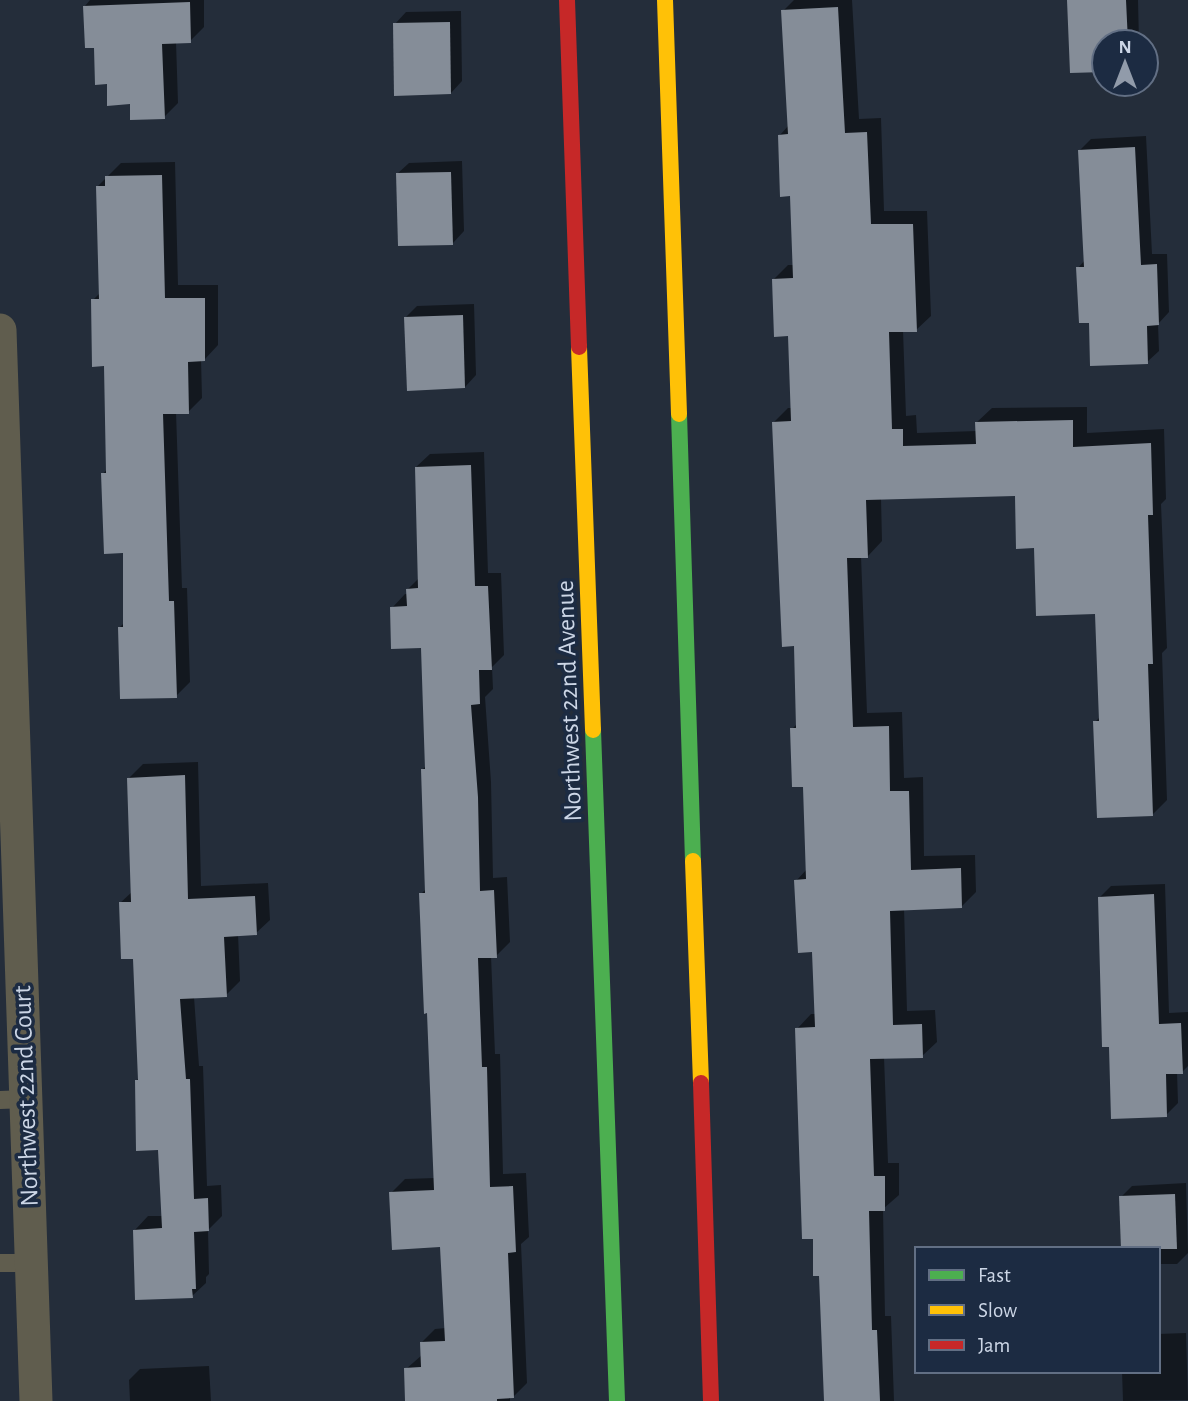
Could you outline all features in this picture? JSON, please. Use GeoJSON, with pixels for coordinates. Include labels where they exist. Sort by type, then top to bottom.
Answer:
{"type":"FeatureCollection","features":[{"type":"Feature","properties":{"kind":"main road","name":"Northwest 22nd Avenue"},"geometry":{"type":"LineString","coordinates":[[567,0],[617,1401]]}},
{"type":"Feature","properties":{"kind":"main road"},"geometry":{"type":"LineString","coordinates":[[665,0],[711,1401]]}},
{"type":"Feature","properties":{"kind":"street","name":"Northwest 22nd Court"},"geometry":{"type":"LineString","coordinates":[[0,330],[16,1263],[36,1401]]}},
{"type":"Feature","properties":{"kind":"building"},"geometry":{"type":"Polygon","coordinates":[[[1067,0],[1126,0],[1127,28],[1090,28],[1090,72],[1070,73],[1067,0]]]}},
{"type":"Feature","properties":{"kind":"building"},"geometry":{"type":"Polygon","coordinates":[[[190,2],[191,43],[162,44],[165,119],[130,120],[130,104],[107,106],[107,84],[95,85],[94,48],[85,48],[83,6],[190,2]]]}},
{"type":"Feature","properties":{"kind":"building"},"geometry":{"type":"Polygon","coordinates":[[[838,7],[845,133],[867,132],[871,224],[913,224],[917,332],[889,332],[892,429],[903,429],[903,446],[976,444],[975,422],[1073,420],[1073,447],[1151,443],[1153,515],[1148,515],[1153,664],[1148,664],[1153,816],[1097,818],[1093,721],[1099,721],[1095,614],[1036,616],[1034,548],[1016,549],[1015,496],[866,500],[868,558],[847,558],[853,727],[889,726],[890,791],[909,791],[911,870],[961,868],[962,908],[890,911],[893,1025],[922,1024],[923,1058],[870,1059],[874,1176],[885,1176],[885,1211],[869,1211],[872,1330],[877,1330],[880,1401],[824,1401],[819,1276],[813,1276],[813,1239],[802,1239],[795,1028],[815,1027],[812,952],[798,953],[794,880],[806,879],[803,787],[792,787],[790,728],[796,728],[794,646],[782,647],[772,422],[791,421],[788,336],[774,337],[772,279],[793,278],[790,196],[780,197],[778,135],[788,134],[781,10],[838,7]]]}},
{"type":"Feature","properties":{"kind":"building"},"geometry":{"type":"Polygon","coordinates":[[[450,22],[451,94],[394,96],[393,23],[450,22]]]}},
{"type":"Feature","properties":{"kind":"building"},"geometry":{"type":"Polygon","coordinates":[[[1135,147],[1141,265],[1157,264],[1159,325],[1147,326],[1148,364],[1090,366],[1089,323],[1079,323],[1076,267],[1084,267],[1078,150],[1135,147]]]}},
{"type":"Feature","properties":{"kind":"building"},"geometry":{"type":"Polygon","coordinates":[[[451,172],[453,245],[398,246],[396,173],[451,172]]]}},
{"type":"Feature","properties":{"kind":"building"},"geometry":{"type":"Polygon","coordinates":[[[162,175],[165,298],[205,298],[205,361],[188,362],[189,414],[163,414],[169,601],[174,601],[177,698],[120,699],[118,627],[123,627],[123,553],[104,554],[101,473],[106,473],[104,366],[92,367],[91,299],[99,299],[96,186],[105,186],[105,176],[162,175]]]}},
{"type":"Feature","properties":{"kind":"building"},"geometry":{"type":"Polygon","coordinates":[[[463,315],[465,388],[407,391],[404,317],[463,315]]]}},
{"type":"Feature","properties":{"kind":"building"},"geometry":{"type":"Polygon","coordinates":[[[471,465],[475,586],[488,586],[492,670],[479,670],[480,704],[471,705],[478,797],[480,891],[494,890],[497,958],[478,958],[482,1067],[487,1067],[490,1187],[513,1186],[516,1252],[508,1253],[514,1398],[497,1401],[405,1401],[404,1368],[421,1367],[420,1342],[445,1341],[440,1247],[392,1250],[389,1192],[434,1190],[419,893],[425,893],[421,648],[391,649],[390,607],[407,606],[406,589],[418,588],[415,467],[471,465]]]}},
{"type":"Feature","properties":{"kind":"building"},"geometry":{"type":"Polygon","coordinates":[[[185,775],[188,899],[255,896],[257,935],[224,937],[227,997],[180,999],[186,1079],[190,1079],[194,1199],[208,1198],[209,1231],[194,1232],[196,1289],[192,1289],[193,1298],[135,1300],[133,1230],[162,1228],[158,1150],[136,1151],[135,1080],[138,1080],[133,959],[121,959],[119,902],[131,902],[127,778],[185,775]]]}},
{"type":"Feature","properties":{"kind":"building"},"geometry":{"type":"Polygon","coordinates":[[[1154,894],[1159,1024],[1181,1023],[1183,1074],[1166,1074],[1167,1117],[1111,1119],[1109,1047],[1102,1047],[1098,897],[1154,894]]]}},
{"type":"Feature","properties":{"kind":"building"},"geometry":{"type":"Polygon","coordinates":[[[1175,1194],[1177,1249],[1121,1247],[1119,1196],[1175,1194]]]}},
{"type":"Feature","properties":{"kind":"traffic: fast"},"geometry":{"type":"LineString","coordinates":[[679,414],[693,861]]}},
{"type":"Feature","properties":{"kind":"traffic: fast"},"geometry":{"type":"LineString","coordinates":[[593,730],[617,1401]]}},
{"type":"Feature","properties":{"kind":"traffic: slow"},"geometry":{"type":"LineString","coordinates":[[665,0],[679,414]]}},
{"type":"Feature","properties":{"kind":"traffic: slow"},"geometry":{"type":"LineString","coordinates":[[579,347],[593,730]]}},
{"type":"Feature","properties":{"kind":"traffic: slow"},"geometry":{"type":"LineString","coordinates":[[693,861],[701,1083]]}},
{"type":"Feature","properties":{"kind":"traffic: jam"},"geometry":{"type":"LineString","coordinates":[[567,0],[579,347]]}},
{"type":"Feature","properties":{"kind":"traffic: jam"},"geometry":{"type":"LineString","coordinates":[[701,1083],[711,1401]]}}]}
